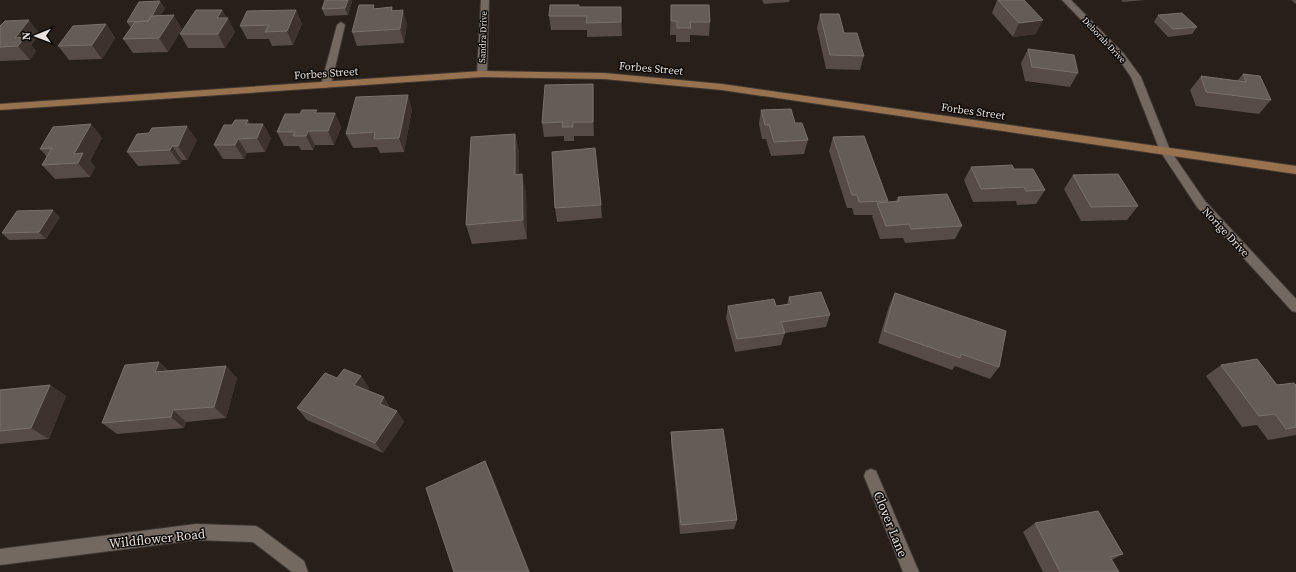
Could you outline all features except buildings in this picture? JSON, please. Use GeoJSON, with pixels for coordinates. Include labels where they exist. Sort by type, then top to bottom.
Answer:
{"type":"FeatureCollection","features":[{"type":"Feature","properties":{"kind":"main road","name":"Forbes Street"},"geometry":{"type":"LineString","coordinates":[[0,107],[482,74],[604,76],[722,87],[1296,170]]}},
{"type":"Feature","properties":{"kind":"street","name":"Sandra Drive"},"geometry":{"type":"LineString","coordinates":[[482,74],[485,0]]}},
{"type":"Feature","properties":{"kind":"street","name":"Deborah Drive"},"geometry":{"type":"LineString","coordinates":[[1066,0],[1121,56],[1136,77],[1165,151]]}},
{"type":"Feature","properties":{"kind":"street"},"geometry":{"type":"LineString","coordinates":[[326,85],[341,25]]}},
{"type":"Feature","properties":{"kind":"street","name":"Norige Drive"},"geometry":{"type":"LineString","coordinates":[[1165,151],[1200,204],[1296,307]]}},
{"type":"Feature","properties":{"kind":"street","name":"Clover Lane"},"geometry":{"type":"LineString","coordinates":[[871,476],[911,572]]}},
{"type":"Feature","properties":{"kind":"street","name":"Wildflower Road"},"geometry":{"type":"LineString","coordinates":[[0,558],[196,532],[256,534],[298,567],[300,572]]}}]}
